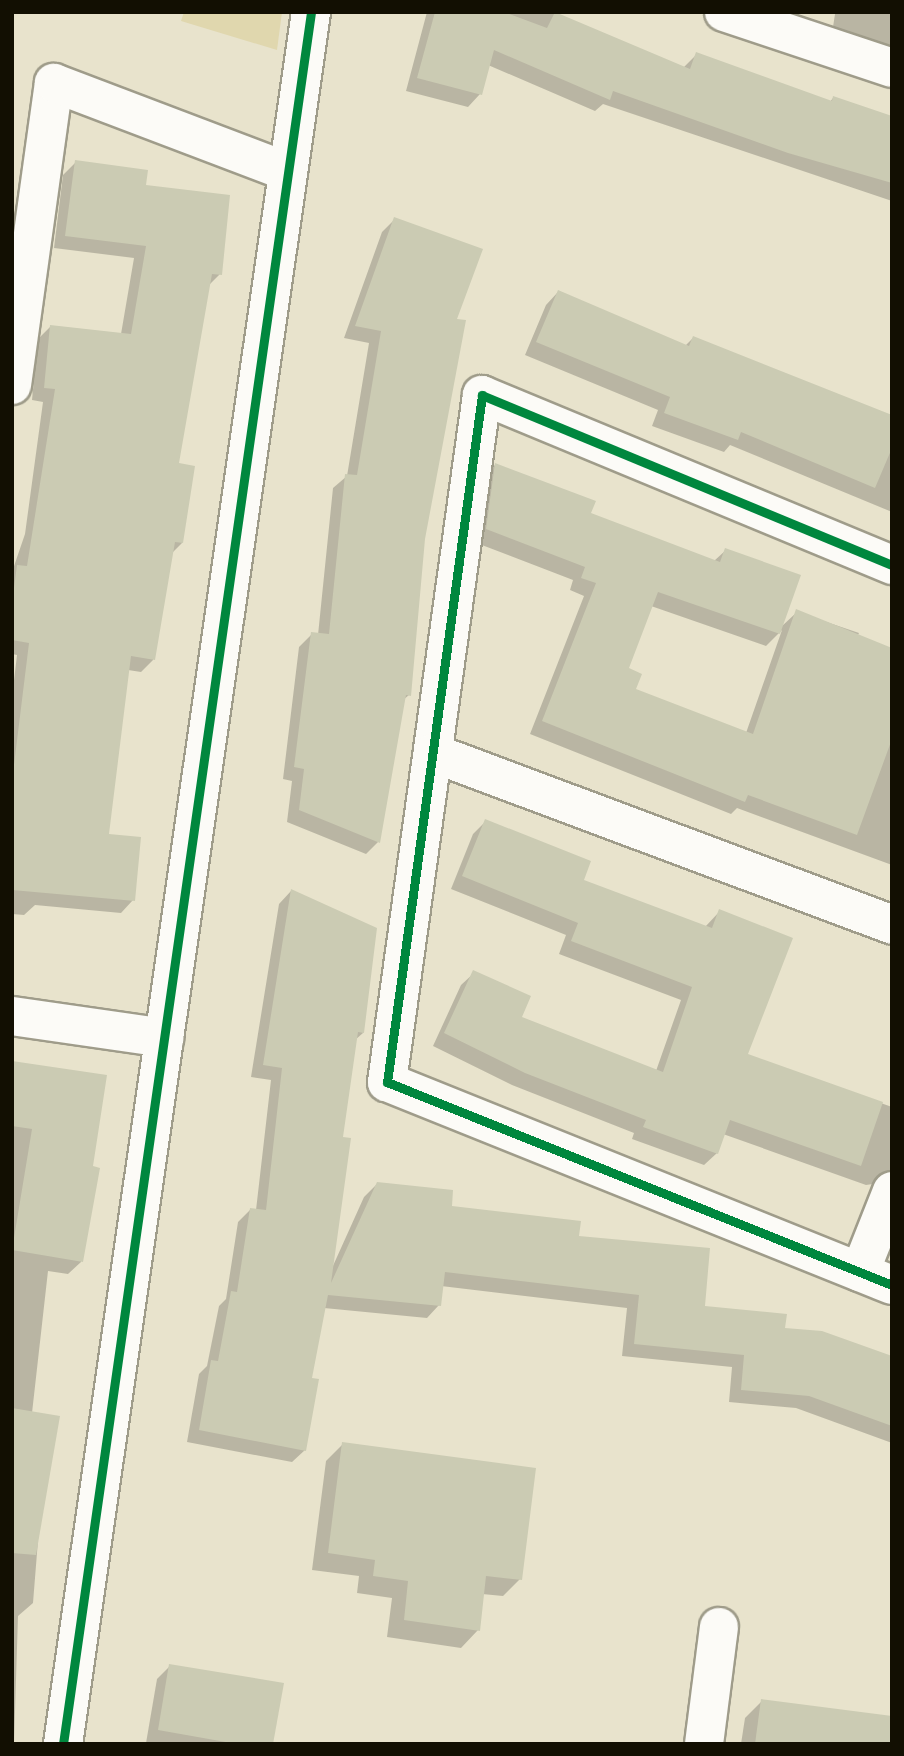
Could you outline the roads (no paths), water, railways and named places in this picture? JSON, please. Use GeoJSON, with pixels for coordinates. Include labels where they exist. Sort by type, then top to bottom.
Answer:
{"type":"FeatureCollection","features":[{"type":"Feature","properties":{"kind":"street"},"geometry":{"type":"LineString","coordinates":[[63,1744],[311,12]]}},
{"type":"Feature","properties":{"kind":"street"},"geometry":{"type":"LineString","coordinates":[[724,12],[892,68]]}},
{"type":"Feature","properties":{"kind":"street"},"geometry":{"type":"LineString","coordinates":[[12,385],[54,83],[288,172]]}},
{"type":"Feature","properties":{"kind":"street"},"geometry":{"type":"LineString","coordinates":[[892,565],[482,394],[387,1082],[876,1279],[892,1191]]}},
{"type":"Feature","properties":{"kind":"street"},"geometry":{"type":"LineString","coordinates":[[433,753],[892,925]]}},
{"type":"Feature","properties":{"kind":"street"},"geometry":{"type":"LineString","coordinates":[[12,1016],[164,1038]]}},
{"type":"Feature","properties":{"kind":"street"},"geometry":{"type":"LineString","coordinates":[[704,1744],[719,1627]]}}]}
